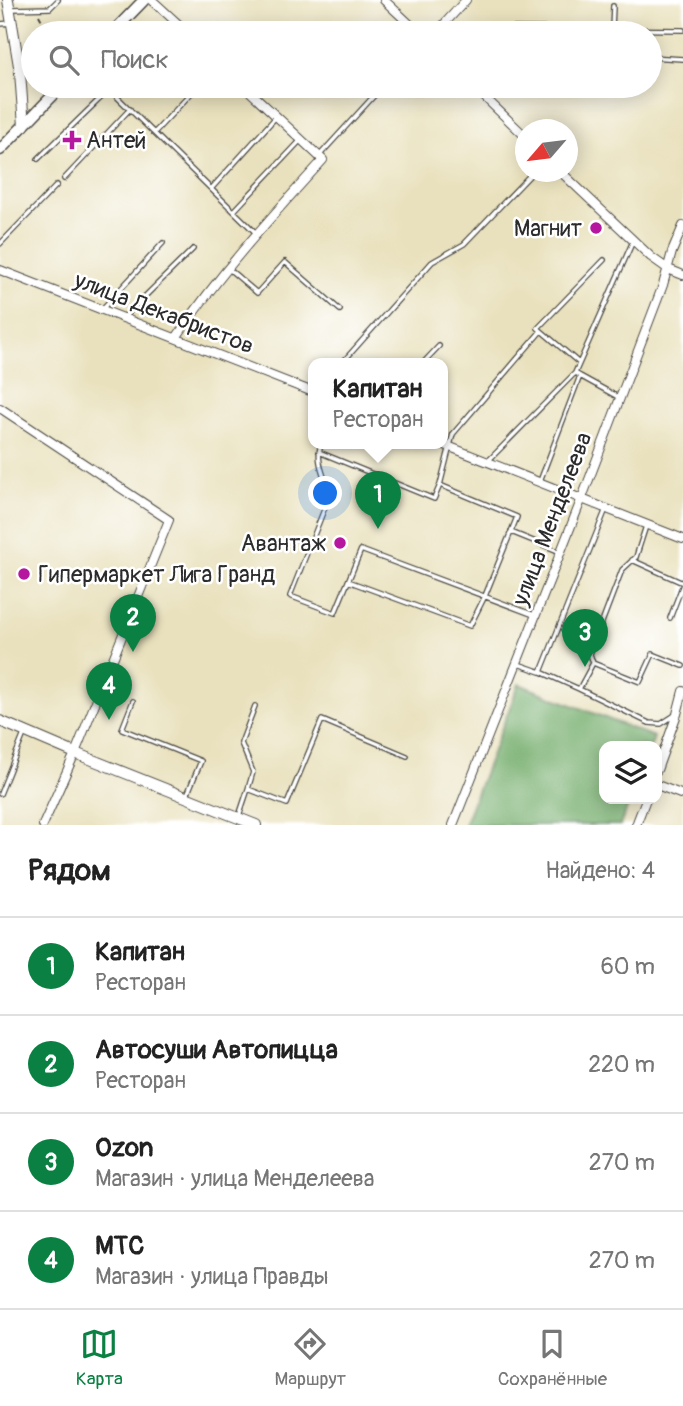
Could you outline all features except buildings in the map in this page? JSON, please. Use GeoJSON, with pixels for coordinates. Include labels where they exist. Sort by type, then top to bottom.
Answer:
{"type":"FeatureCollection","features":[{"type":"Feature","properties":{"kind":"main road"},"geometry":{"type":"LineString","coordinates":[[124,21],[144,0]]}},
{"type":"Feature","properties":{"kind":"main road"},"geometry":{"type":"LineString","coordinates":[[0,150],[51,98]]}},
{"type":"Feature","properties":{"kind":"street"},"geometry":{"type":"LineString","coordinates":[[152,0],[173,20]]}},
{"type":"Feature","properties":{"kind":"street"},"geometry":{"type":"LineString","coordinates":[[384,0],[406,21]]}},
{"type":"Feature","properties":{"kind":"street"},"geometry":{"type":"LineString","coordinates":[[447,21],[466,0]]}},
{"type":"Feature","properties":{"kind":"street"},"geometry":{"type":"LineString","coordinates":[[9,5],[21,86]]}},
{"type":"Feature","properties":{"kind":"street"},"geometry":{"type":"LineString","coordinates":[[22,98],[24,126]]}},
{"type":"Feature","properties":{"kind":"street"},"geometry":{"type":"LineString","coordinates":[[176,338],[256,233],[323,160],[257,98]]}},
{"type":"Feature","properties":{"kind":"street"},"geometry":{"type":"LineString","coordinates":[[485,98],[515,126]]}},
{"type":"Feature","properties":{"kind":"street"},"geometry":{"type":"LineString","coordinates":[[572,182],[652,257],[683,275]]}},
{"type":"Feature","properties":{"kind":"street","name":"улица Менделеева"},"geometry":{"type":"LineString","coordinates":[[453,825],[582,498],[683,226]]}},
{"type":"Feature","properties":{"kind":"street","name":"улица Декабристов"},"geometry":{"type":"LineString","coordinates":[[0,270],[308,390]]}},
{"type":"Feature","properties":{"kind":"street"},"geometry":{"type":"LineString","coordinates":[[0,408],[169,520],[43,825]]}},
{"type":"Feature","properties":{"kind":"street"},"geometry":{"type":"LineString","coordinates":[[450,447],[683,539]]}},
{"type":"Feature","properties":{"kind":"street"},"geometry":{"type":"LineString","coordinates":[[662,758],[680,715],[683,691]]}},
{"type":"Feature","properties":{"kind":"street"},"geometry":{"type":"LineString","coordinates":[[0,721],[256,825]]}},
{"type":"Feature","properties":{"kind":"street"},"geometry":{"type":"LineString","coordinates":[[662,787],[683,795]]}},
{"type":"Feature","properties":{"kind":"street"},"geometry":{"type":"LineString","coordinates":[[636,825],[644,804]]}},
{"type":"Feature","properties":{"kind":"lane"},"geometry":{"type":"LineString","coordinates":[[9,5],[50,8],[58,0]]}},
{"type":"Feature","properties":{"kind":"lane"},"geometry":{"type":"LineString","coordinates":[[612,21],[613,6]]}},
{"type":"Feature","properties":{"kind":"lane"},"geometry":{"type":"LineString","coordinates":[[0,24],[13,23]]}},
{"type":"Feature","properties":{"kind":"lane"},"geometry":{"type":"LineString","coordinates":[[662,30],[683,30]]}},
{"type":"Feature","properties":{"kind":"lane"},"geometry":{"type":"LineString","coordinates":[[662,58],[683,59]]}},
{"type":"Feature","properties":{"kind":"lane"},"geometry":{"type":"LineString","coordinates":[[38,159],[99,98]]}},
{"type":"Feature","properties":{"kind":"lane"},"geometry":{"type":"LineString","coordinates":[[120,98],[256,233]]}},
{"type":"Feature","properties":{"kind":"lane"},"geometry":{"type":"LineString","coordinates":[[154,133],[187,98]]}},
{"type":"Feature","properties":{"kind":"lane"},"geometry":{"type":"LineString","coordinates":[[319,156],[372,98]]}},
{"type":"Feature","properties":{"kind":"lane"},"geometry":{"type":"LineString","coordinates":[[64,179],[130,110]]}},
{"type":"Feature","properties":{"kind":"lane"},"geometry":{"type":"LineString","coordinates":[[211,189],[277,116]]}},
{"type":"Feature","properties":{"kind":"lane"},"geometry":{"type":"LineString","coordinates":[[234,211],[301,139]]}},
{"type":"Feature","properties":{"kind":"lane"},"geometry":{"type":"LineString","coordinates":[[346,358],[432,262],[464,244],[523,182]]}},
{"type":"Feature","properties":{"kind":"lane"},"geometry":{"type":"LineString","coordinates":[[0,244],[57,185]]}},
{"type":"Feature","properties":{"kind":"lane"},"geometry":{"type":"LineString","coordinates":[[488,461],[575,373],[634,240]]}},
{"type":"Feature","properties":{"kind":"lane"},"geometry":{"type":"LineString","coordinates":[[101,309],[163,243]]}},
{"type":"Feature","properties":{"kind":"lane"},"geometry":{"type":"LineString","coordinates":[[123,318],[193,249]]}},
{"type":"Feature","properties":{"kind":"lane"},"geometry":{"type":"LineString","coordinates":[[579,363],[537,328],[604,260]]}},
{"type":"Feature","properties":{"kind":"lane"},"geometry":{"type":"LineString","coordinates":[[228,269],[257,293],[285,262],[340,310]]}},
{"type":"Feature","properties":{"kind":"lane"},"geometry":{"type":"LineString","coordinates":[[318,452],[434,499],[453,434],[541,331]]}},
{"type":"Feature","properties":{"kind":"lane"},"geometry":{"type":"LineString","coordinates":[[428,358],[439,346]]}},
{"type":"Feature","properties":{"kind":"lane"},"geometry":{"type":"LineString","coordinates":[[575,373],[620,398]]}},
{"type":"Feature","properties":{"kind":"lane"},"geometry":{"type":"LineString","coordinates":[[540,481],[580,376]]}},
{"type":"Feature","properties":{"kind":"lane"},"geometry":{"type":"LineString","coordinates":[[319,449],[319,462],[328,494],[327,502],[290,596],[335,613],[361,550],[536,615]]}},
{"type":"Feature","properties":{"kind":"lane"},"geometry":{"type":"LineString","coordinates":[[348,581],[470,626],[517,517],[440,485]]}},
{"type":"Feature","properties":{"kind":"lane"},"geometry":{"type":"LineString","coordinates":[[541,672],[607,508]]}},
{"type":"Feature","properties":{"kind":"lane"},"geometry":{"type":"LineString","coordinates":[[579,689],[593,663],[590,654],[622,570],[636,557],[647,524]]}},
{"type":"Feature","properties":{"kind":"lane"},"geometry":{"type":"LineString","coordinates":[[511,532],[560,552]]}},
{"type":"Feature","properties":{"kind":"lane"},"geometry":{"type":"LineString","coordinates":[[632,560],[683,584],[670,618]]}},
{"type":"Feature","properties":{"kind":"lane"},"geometry":{"type":"LineString","coordinates":[[593,663],[640,682],[653,654],[683,666]]}},
{"type":"Feature","properties":{"kind":"lane"},"geometry":{"type":"LineString","coordinates":[[516,664],[541,672],[649,723],[661,724],[680,715]]}},
{"type":"Feature","properties":{"kind":"lane"},"geometry":{"type":"LineString","coordinates":[[133,701],[122,729],[201,761],[186,797]]}},
{"type":"Feature","properties":{"kind":"lane"},"geometry":{"type":"LineString","coordinates":[[238,818],[253,772],[241,743],[255,706]]}},
{"type":"Feature","properties":{"kind":"lane"},"geometry":{"type":"LineString","coordinates":[[248,789],[287,804],[322,720],[407,756]]}},
{"type":"Feature","properties":{"kind":"lane"},"geometry":{"type":"LineString","coordinates":[[0,794],[25,732]]}},
{"type":"Feature","properties":{"kind":"path"},"geometry":{"type":"LineString","coordinates":[[36,9],[43,21]]}},
{"type":"Feature","properties":{"kind":"green space"},"geometry":{"type":"Polygon","coordinates":[[[519,684],[654,737],[653,741],[599,741],[599,804],[629,804],[620,825],[464,825],[519,684]]]}},
{"type":"Feature","properties":{"kind":"place","name":"Антей"},"geometry":{"type":"Point","coordinates":[72,140]}},
{"type":"Feature","properties":{"kind":"place","name":"Магнит"},"geometry":{"type":"Point","coordinates":[596,228]}},
{"type":"Feature","properties":{"kind":"place","name":"Капитан"},"geometry":{"type":"Point","coordinates":[378,529]}},
{"type":"Feature","properties":{"kind":"place","name":"Авантаж"},"geometry":{"type":"Point","coordinates":[340,543]}},
{"type":"Feature","properties":{"kind":"place","name":"Гипермаркет Лига Гранд"},"geometry":{"type":"Point","coordinates":[24,574]}},
{"type":"Feature","properties":{"kind":"place","name":"Автосуши Автопицца"},"geometry":{"type":"Point","coordinates":[133,652]}},
{"type":"Feature","properties":{"kind":"place","name":"Ozon"},"geometry":{"type":"Point","coordinates":[585,667]}},
{"type":"Feature","properties":{"kind":"place","name":"МТС"},"geometry":{"type":"Point","coordinates":[109,720]}}]}
